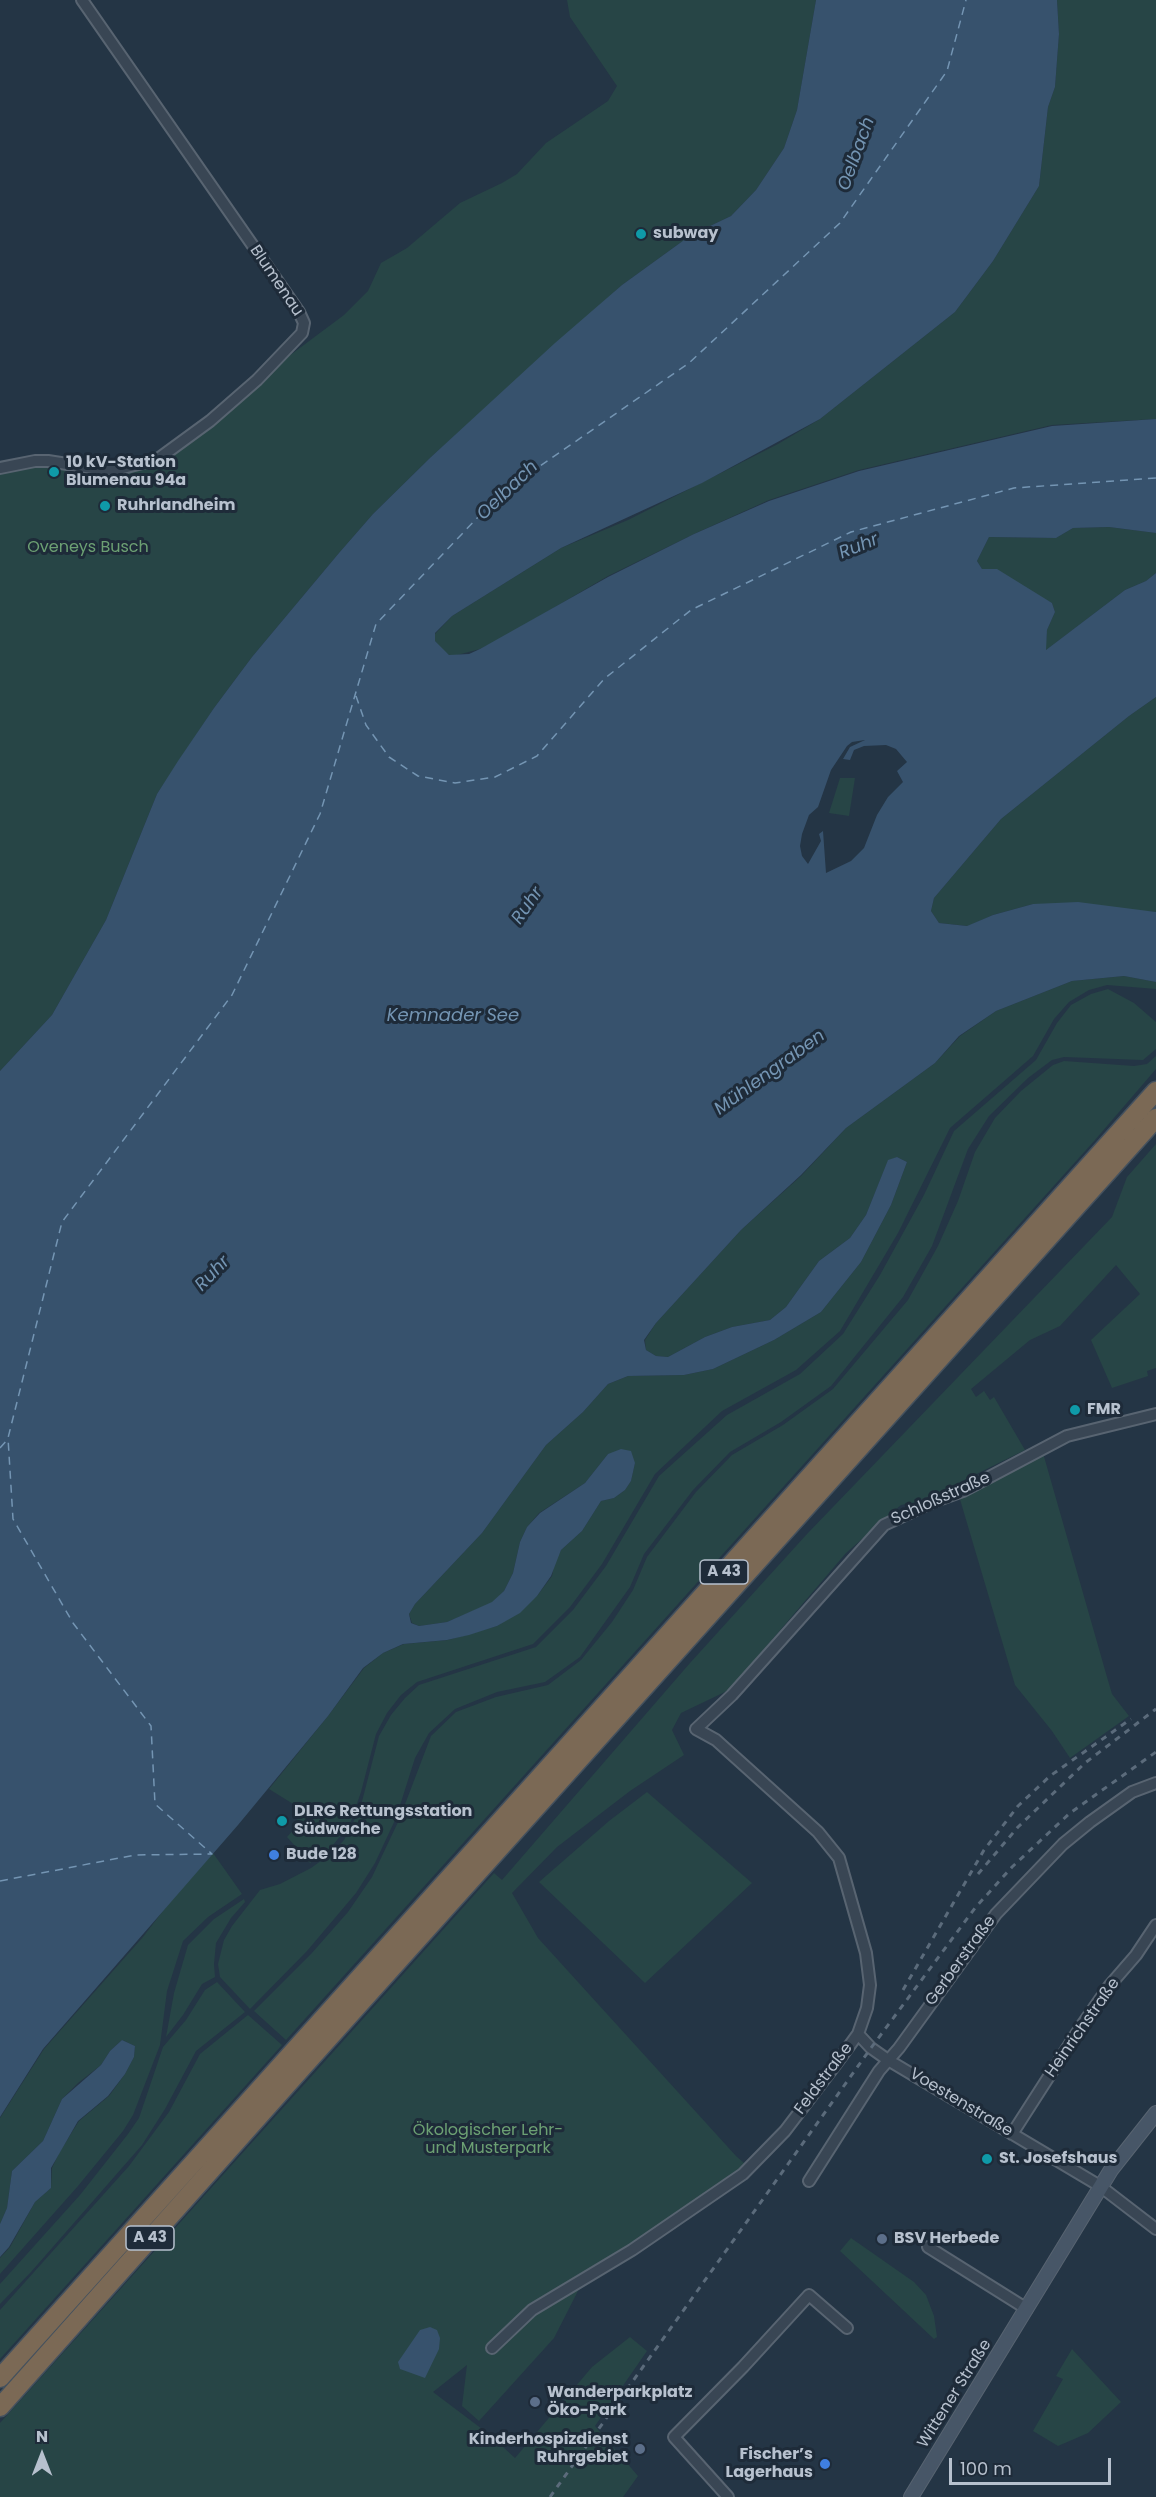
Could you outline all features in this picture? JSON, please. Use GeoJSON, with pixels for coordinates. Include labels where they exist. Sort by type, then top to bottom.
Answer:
{"type":"FeatureCollection","features":[{"type":"Feature","properties":{"kind":"highway","name":"A 43"},"geometry":{"type":"LineString","coordinates":[[0,2378],[1152,1095]]}},
{"type":"Feature","properties":{"kind":"highway","name":"A 43"},"geometry":{"type":"LineString","coordinates":[[0,2407],[1156,1118]]}},
{"type":"Feature","properties":{"kind":"main road","name":"Wittener Straße"},"geometry":{"type":"LineString","coordinates":[[911,2497],[1100,2186],[1122,2153],[1156,2112]]}},
{"type":"Feature","properties":{"kind":"street","name":"Blumenau"},"geometry":{"type":"LineString","coordinates":[[0,468],[48,461],[99,469],[119,469],[158,459],[210,421],[257,380],[302,333],[304,323],[299,312],[82,0]]}},
{"type":"Feature","properties":{"kind":"street","name":"Schloßstraße"},"geometry":{"type":"LineString","coordinates":[[696,1729],[732,1695],[884,1525],[972,1486],[1067,1436],[1156,1414]]}},
{"type":"Feature","properties":{"kind":"street","name":"Feldstraße"},"geometry":{"type":"LineString","coordinates":[[492,2348],[532,2310],[632,2250],[738,2179],[785,2131],[858,2034],[867,2008],[870,1985],[866,1953],[839,1858],[818,1832],[716,1740],[696,1729]]}},
{"type":"Feature","properties":{"kind":"street","name":"Gerberstraße"},"geometry":{"type":"LineString","coordinates":[[809,2181],[888,2060],[899,2048],[982,1930],[1063,1845],[1132,1792],[1156,1784]]}},
{"type":"Feature","properties":{"kind":"street","name":"Heinrichstraße"},"geometry":{"type":"LineString","coordinates":[[1012,2134],[1080,2028],[1156,1925]]}},
{"type":"Feature","properties":{"kind":"street","name":"Voestenstraße"},"geometry":{"type":"LineString","coordinates":[[858,2034],[871,2049],[1100,2186],[1156,2229]]}},
{"type":"Feature","properties":{"kind":"street"},"geometry":{"type":"LineString","coordinates":[[928,2247],[1027,2309]]}},
{"type":"Feature","properties":{"kind":"street"},"geometry":{"type":"LineString","coordinates":[[728,2497],[674,2437],[809,2295],[847,2328]]}},
{"type":"Feature","properties":{"kind":"green space","name":"Oveneys Busch"},"geometry":{"type":"Polygon","coordinates":[[[567,0],[816,0],[797,110],[784,148],[756,190],[731,216],[691,235],[622,285],[431,457],[373,514],[339,553],[252,657],[214,708],[157,794],[106,920],[52,1015],[0,1071],[0,468],[50,455],[105,464],[155,456],[344,315],[368,291],[381,263],[407,248],[460,203],[517,174],[546,143],[608,101],[617,86],[570,17],[567,0]]]}},
{"type":"Feature","properties":{"kind":"green space"},"geometry":{"type":"Polygon","coordinates":[[[1057,0],[1156,0],[1156,419],[1052,425],[859,470],[769,500],[694,534],[608,576],[480,649],[457,655],[449,655],[442,650],[435,641],[435,634],[452,616],[561,548],[628,520],[778,444],[820,419],[955,312],[993,261],[1039,186],[1048,107],[1055,87],[1059,34],[1057,0]]]}},
{"type":"Feature","properties":{"kind":"green space"},"geometry":{"type":"Polygon","coordinates":[[[1109,527],[1156,533],[1156,573],[1146,581],[1125,590],[1045,651],[1047,630],[1055,612],[1052,603],[982,569],[977,561],[989,537],[1056,538],[1073,528],[1109,527]]]}},
{"type":"Feature","properties":{"kind":"green space"},"geometry":{"type":"Polygon","coordinates":[[[1156,697],[1156,912],[1033,904],[993,915],[968,926],[939,923],[931,911],[934,898],[1001,819],[1156,697]]]}},
{"type":"Feature","properties":{"kind":"green space"},"geometry":{"type":"Polygon","coordinates":[[[840,778],[855,778],[849,816],[829,813],[840,778]]]}},
{"type":"Feature","properties":{"kind":"green space"},"geometry":{"type":"Polygon","coordinates":[[[1124,976],[1156,982],[1156,989],[1107,985],[1089,990],[1069,1002],[1054,1019],[1033,1056],[950,1128],[898,1233],[840,1331],[796,1370],[722,1411],[655,1474],[602,1564],[570,1607],[533,1644],[417,1682],[401,1695],[387,1713],[376,1734],[350,1824],[329,1850],[310,1863],[287,1837],[297,1826],[298,1807],[269,1789],[364,1668],[383,1653],[404,1644],[448,1640],[497,1626],[537,1596],[552,1576],[555,1560],[561,1550],[582,1531],[601,1501],[614,1498],[625,1490],[631,1481],[635,1463],[608,1454],[585,1483],[539,1513],[527,1527],[520,1542],[513,1573],[504,1591],[492,1603],[447,1622],[419,1626],[412,1623],[409,1614],[415,1604],[482,1533],[546,1445],[583,1412],[608,1384],[628,1376],[684,1375],[713,1369],[774,1340],[821,1312],[861,1262],[891,1205],[907,1162],[897,1157],[888,1161],[866,1215],[850,1238],[819,1261],[786,1307],[770,1320],[732,1327],[705,1337],[668,1357],[656,1356],[646,1350],[645,1340],[656,1323],[741,1230],[801,1176],[846,1128],[935,1063],[960,1036],[996,1011],[1072,981],[1124,976]]]}},
{"type":"Feature","properties":{"kind":"green space"},"geometry":{"type":"Polygon","coordinates":[[[1108,989],[1134,1003],[1156,1022],[1156,1049],[1143,1060],[1064,1057],[1052,1060],[1028,1078],[989,1116],[968,1149],[932,1246],[903,1297],[831,1386],[781,1422],[730,1452],[693,1490],[644,1554],[630,1587],[580,1657],[545,1682],[497,1692],[455,1709],[429,1733],[415,1758],[396,1818],[375,1863],[356,1893],[307,1951],[250,2009],[220,1977],[218,1964],[224,1940],[260,1890],[280,1884],[311,1868],[332,1853],[344,1840],[360,1809],[379,1736],[391,1715],[405,1698],[419,1685],[536,1647],[573,1610],[606,1566],[659,1476],[727,1415],[800,1374],[843,1334],[880,1275],[924,1195],[954,1131],[1036,1060],[1057,1023],[1071,1005],[1091,994],[1108,989]]]}},
{"type":"Feature","properties":{"kind":"green space"},"geometry":{"type":"Polygon","coordinates":[[[1156,1056],[1156,1069],[1095,1140],[286,2040],[254,2011],[311,1954],[348,1912],[372,1877],[399,1820],[431,1736],[456,1712],[496,1697],[548,1685],[581,1660],[612,1622],[633,1590],[647,1557],[696,1492],[732,1455],[783,1425],[833,1389],[908,1300],[938,1246],[958,1201],[975,1152],[995,1118],[1021,1091],[1053,1065],[1064,1061],[1134,1066],[1147,1064],[1156,1056]]]}},
{"type":"Feature","properties":{"kind":"green space","name":"Ökologischer Lehr- und Musterpark"},"geometry":{"type":"Polygon","coordinates":[[[1156,1144],[1156,1368],[1147,1371],[1148,1376],[1112,1388],[1091,1340],[1140,1294],[1116,1265],[1060,1326],[1030,1340],[971,1389],[976,1397],[984,1391],[990,1400],[994,1397],[1025,1450],[922,1501],[901,1505],[846,1553],[729,1690],[681,1713],[672,1730],[684,1755],[630,1791],[557,1847],[512,1893],[538,1938],[736,2156],[752,2170],[580,2287],[554,2338],[479,2421],[462,2406],[467,2365],[433,2392],[490,2435],[515,2458],[592,2367],[630,2337],[647,2351],[595,2426],[638,2476],[623,2497],[0,2497],[0,2423],[494,1873],[502,1880],[690,1663],[807,1534],[1112,1217],[1127,1177],[1156,1144]]]}},
{"type":"Feature","properties":{"kind":"green space"},"geometry":{"type":"Polygon","coordinates":[[[1043,1453],[1112,1694],[1129,1716],[1070,1758],[1052,1731],[1015,1685],[959,1496],[981,1488],[1043,1453]]]}},
{"type":"Feature","properties":{"kind":"green space"},"geometry":{"type":"Polygon","coordinates":[[[647,1792],[752,1883],[645,1983],[539,1882],[609,1821],[647,1792]]]}},
{"type":"Feature","properties":{"kind":"green space"},"geometry":{"type":"Polygon","coordinates":[[[213,1853],[242,1894],[208,1917],[183,1941],[167,1991],[160,2045],[133,2115],[123,2131],[78,2186],[0,2274],[0,2258],[10,2247],[35,2202],[51,2188],[52,2168],[59,2153],[79,2121],[109,2096],[125,2074],[134,2057],[135,2046],[122,2040],[110,2051],[101,2065],[62,2099],[43,2141],[12,2171],[7,2208],[0,2224],[0,2118],[44,2049],[143,1937],[213,1853]]]}},
{"type":"Feature","properties":{"kind":"green space"},"geometry":{"type":"Polygon","coordinates":[[[244,1899],[245,1902],[231,1918],[216,1943],[215,1977],[202,1984],[166,2037],[174,1993],[188,1945],[214,1919],[244,1899]]]}},
{"type":"Feature","properties":{"kind":"green space"},"geometry":{"type":"Polygon","coordinates":[[[217,1982],[245,2012],[196,2051],[165,2109],[142,2145],[31,2272],[0,2304],[0,2284],[80,2195],[139,2118],[163,2047],[186,2020],[205,1990],[217,1982]]]}},
{"type":"Feature","properties":{"kind":"green space"},"geometry":{"type":"Polygon","coordinates":[[[248,2015],[282,2045],[0,2359],[0,2310],[129,2166],[169,2112],[200,2054],[248,2015]]]}},
{"type":"Feature","properties":{"kind":"green space"},"geometry":{"type":"Polygon","coordinates":[[[851,2238],[914,2282],[926,2295],[934,2316],[937,2337],[934,2339],[840,2251],[851,2238]]]}},
{"type":"Feature","properties":{"kind":"green space"},"geometry":{"type":"Polygon","coordinates":[[[1072,2349],[1121,2402],[1088,2433],[1058,2446],[1033,2431],[1063,2379],[1056,2376],[1072,2349]]]}},
{"type":"Feature","properties":{"kind":"water","name":"Kemnader See"},"geometry":{"type":"Polygon","coordinates":[[[816,0],[1057,0],[1059,34],[1055,87],[1048,107],[1039,186],[993,261],[955,312],[820,419],[702,483],[561,548],[452,616],[435,633],[435,641],[449,655],[469,654],[608,577],[694,534],[769,501],[859,471],[1052,426],[1156,419],[1156,533],[1109,527],[1073,528],[1056,538],[989,537],[977,561],[982,569],[997,569],[1052,603],[1055,612],[1047,630],[1046,650],[1125,590],[1146,581],[1156,573],[1156,697],[1001,819],[934,898],[931,911],[939,923],[967,926],[993,915],[1033,904],[1078,902],[1156,912],[1156,982],[1124,976],[1072,981],[996,1011],[959,1036],[935,1063],[846,1128],[801,1175],[741,1230],[656,1323],[644,1340],[646,1350],[656,1356],[668,1357],[705,1337],[732,1327],[770,1320],[786,1307],[819,1261],[850,1238],[866,1215],[888,1160],[897,1157],[907,1162],[891,1205],[861,1262],[821,1312],[774,1340],[713,1369],[684,1375],[628,1376],[608,1384],[583,1412],[546,1445],[482,1533],[415,1604],[409,1614],[411,1623],[419,1626],[447,1622],[492,1602],[504,1591],[513,1573],[520,1542],[527,1527],[540,1513],[585,1483],[608,1454],[621,1449],[631,1451],[635,1463],[631,1481],[625,1490],[614,1498],[601,1501],[582,1531],[561,1550],[551,1576],[537,1596],[520,1613],[497,1626],[469,1635],[447,1640],[403,1644],[383,1653],[363,1668],[328,1716],[238,1825],[43,2049],[0,2117],[0,1071],[52,1015],[106,920],[157,794],[214,708],[252,657],[373,514],[431,457],[622,285],[691,235],[731,216],[756,190],[784,148],[797,110],[816,0]],[[865,740],[852,742],[847,746],[831,770],[818,807],[809,815],[802,834],[800,846],[802,856],[808,864],[821,841],[819,834],[823,831],[826,873],[851,861],[864,848],[877,815],[888,797],[903,782],[897,771],[907,762],[896,749],[886,745],[864,746],[854,750],[850,760],[843,759],[850,747],[865,740]]]}},
{"type":"Feature","properties":{"kind":"water"},"geometry":{"type":"Polygon","coordinates":[[[122,2040],[135,2046],[134,2057],[125,2074],[108,2096],[78,2121],[51,2168],[51,2188],[35,2202],[9,2247],[0,2257],[0,2224],[7,2208],[12,2171],[43,2141],[62,2099],[101,2065],[110,2051],[122,2040]]]}},
{"type":"Feature","properties":{"kind":"water"},"geometry":{"type":"Polygon","coordinates":[[[430,2327],[437,2330],[440,2338],[439,2349],[425,2378],[400,2369],[398,2362],[420,2330],[430,2327]]]}},
{"type":"Feature","properties":{"kind":"ferry route"},"geometry":{"type":"LineString","coordinates":[[0,1881],[135,1855],[212,1854],[155,1804],[151,1726],[73,1623],[13,1519],[8,1438],[62,1222],[232,995],[320,814],[376,624],[501,493],[689,363],[840,223],[947,71],[966,0]]}},
{"type":"Feature","properties":{"kind":"ferry route"},"geometry":{"type":"LineString","coordinates":[[356,696],[366,725],[389,757],[418,776],[455,783],[495,777],[537,756],[604,679],[691,610],[851,532],[1014,488],[1156,478]]}},
{"type":"Feature","properties":{"kind":"ferry route"},"geometry":{"type":"LineString","coordinates":[[0,1448],[8,1439]]}},
{"type":"Feature","properties":{"kind":"railway"},"geometry":{"type":"LineString","coordinates":[[978,1874],[1018,1827],[1085,1763],[1156,1709]]}},
{"type":"Feature","properties":{"kind":"railway"},"geometry":{"type":"LineString","coordinates":[[903,1990],[984,1850],[1018,1806],[1050,1776],[1131,1719]]}},
{"type":"Feature","properties":{"kind":"railway"},"geometry":{"type":"LineString","coordinates":[[550,2497],[871,2048],[975,1908],[1012,1867],[1070,1813],[1156,1752]]}},
{"type":"Feature","properties":{"kind":"place","name":"subway"},"geometry":{"type":"Point","coordinates":[641,234]}},
{"type":"Feature","properties":{"kind":"place","name":"10 kV-Station Blumenau 94a"},"geometry":{"type":"Point","coordinates":[54,472]}},
{"type":"Feature","properties":{"kind":"place","name":"Ruhrlandheim"},"geometry":{"type":"Point","coordinates":[105,506]}},
{"type":"Feature","properties":{"kind":"place","name":"FMR"},"geometry":{"type":"Point","coordinates":[1075,1410]}},
{"type":"Feature","properties":{"kind":"place","name":"DLRG Rettungsstation Südwache"},"geometry":{"type":"Point","coordinates":[282,1821]}},
{"type":"Feature","properties":{"kind":"place","name":"Bude 128"},"geometry":{"type":"Point","coordinates":[274,1855]}},
{"type":"Feature","properties":{"kind":"place","name":"St. Josefshaus"},"geometry":{"type":"Point","coordinates":[987,2159]}},
{"type":"Feature","properties":{"kind":"place","name":"BSV Herbede"},"geometry":{"type":"Point","coordinates":[882,2239]}},
{"type":"Feature","properties":{"kind":"place","name":"Wanderparkplatz Öko-Park"},"geometry":{"type":"Point","coordinates":[535,2402]}},
{"type":"Feature","properties":{"kind":"place","name":"Kinderhospizdienst Ruhrgebiet"},"geometry":{"type":"Point","coordinates":[640,2449]}},
{"type":"Feature","properties":{"kind":"place","name":"Fischer’s Lagerhaus"},"geometry":{"type":"Point","coordinates":[825,2464]}},
{"type":"Feature","properties":{"kind":"water label","name":"Oelbach"},"geometry":{"type":"Point","coordinates":[857,154]}},
{"type":"Feature","properties":{"kind":"water label","name":"Oelbach"},"geometry":{"type":"Point","coordinates":[508,491]}},
{"type":"Feature","properties":{"kind":"water label","name":"Ruhr"},"geometry":{"type":"Point","coordinates":[859,547]}},
{"type":"Feature","properties":{"kind":"water label","name":"Ruhr"},"geometry":{"type":"Point","coordinates":[528,906]}},
{"type":"Feature","properties":{"kind":"water label","name":"Mühlengraben"},"geometry":{"type":"Point","coordinates":[770,1073]}},
{"type":"Feature","properties":{"kind":"water label","name":"Ruhr"},"geometry":{"type":"Point","coordinates":[213,1274]}}]}
